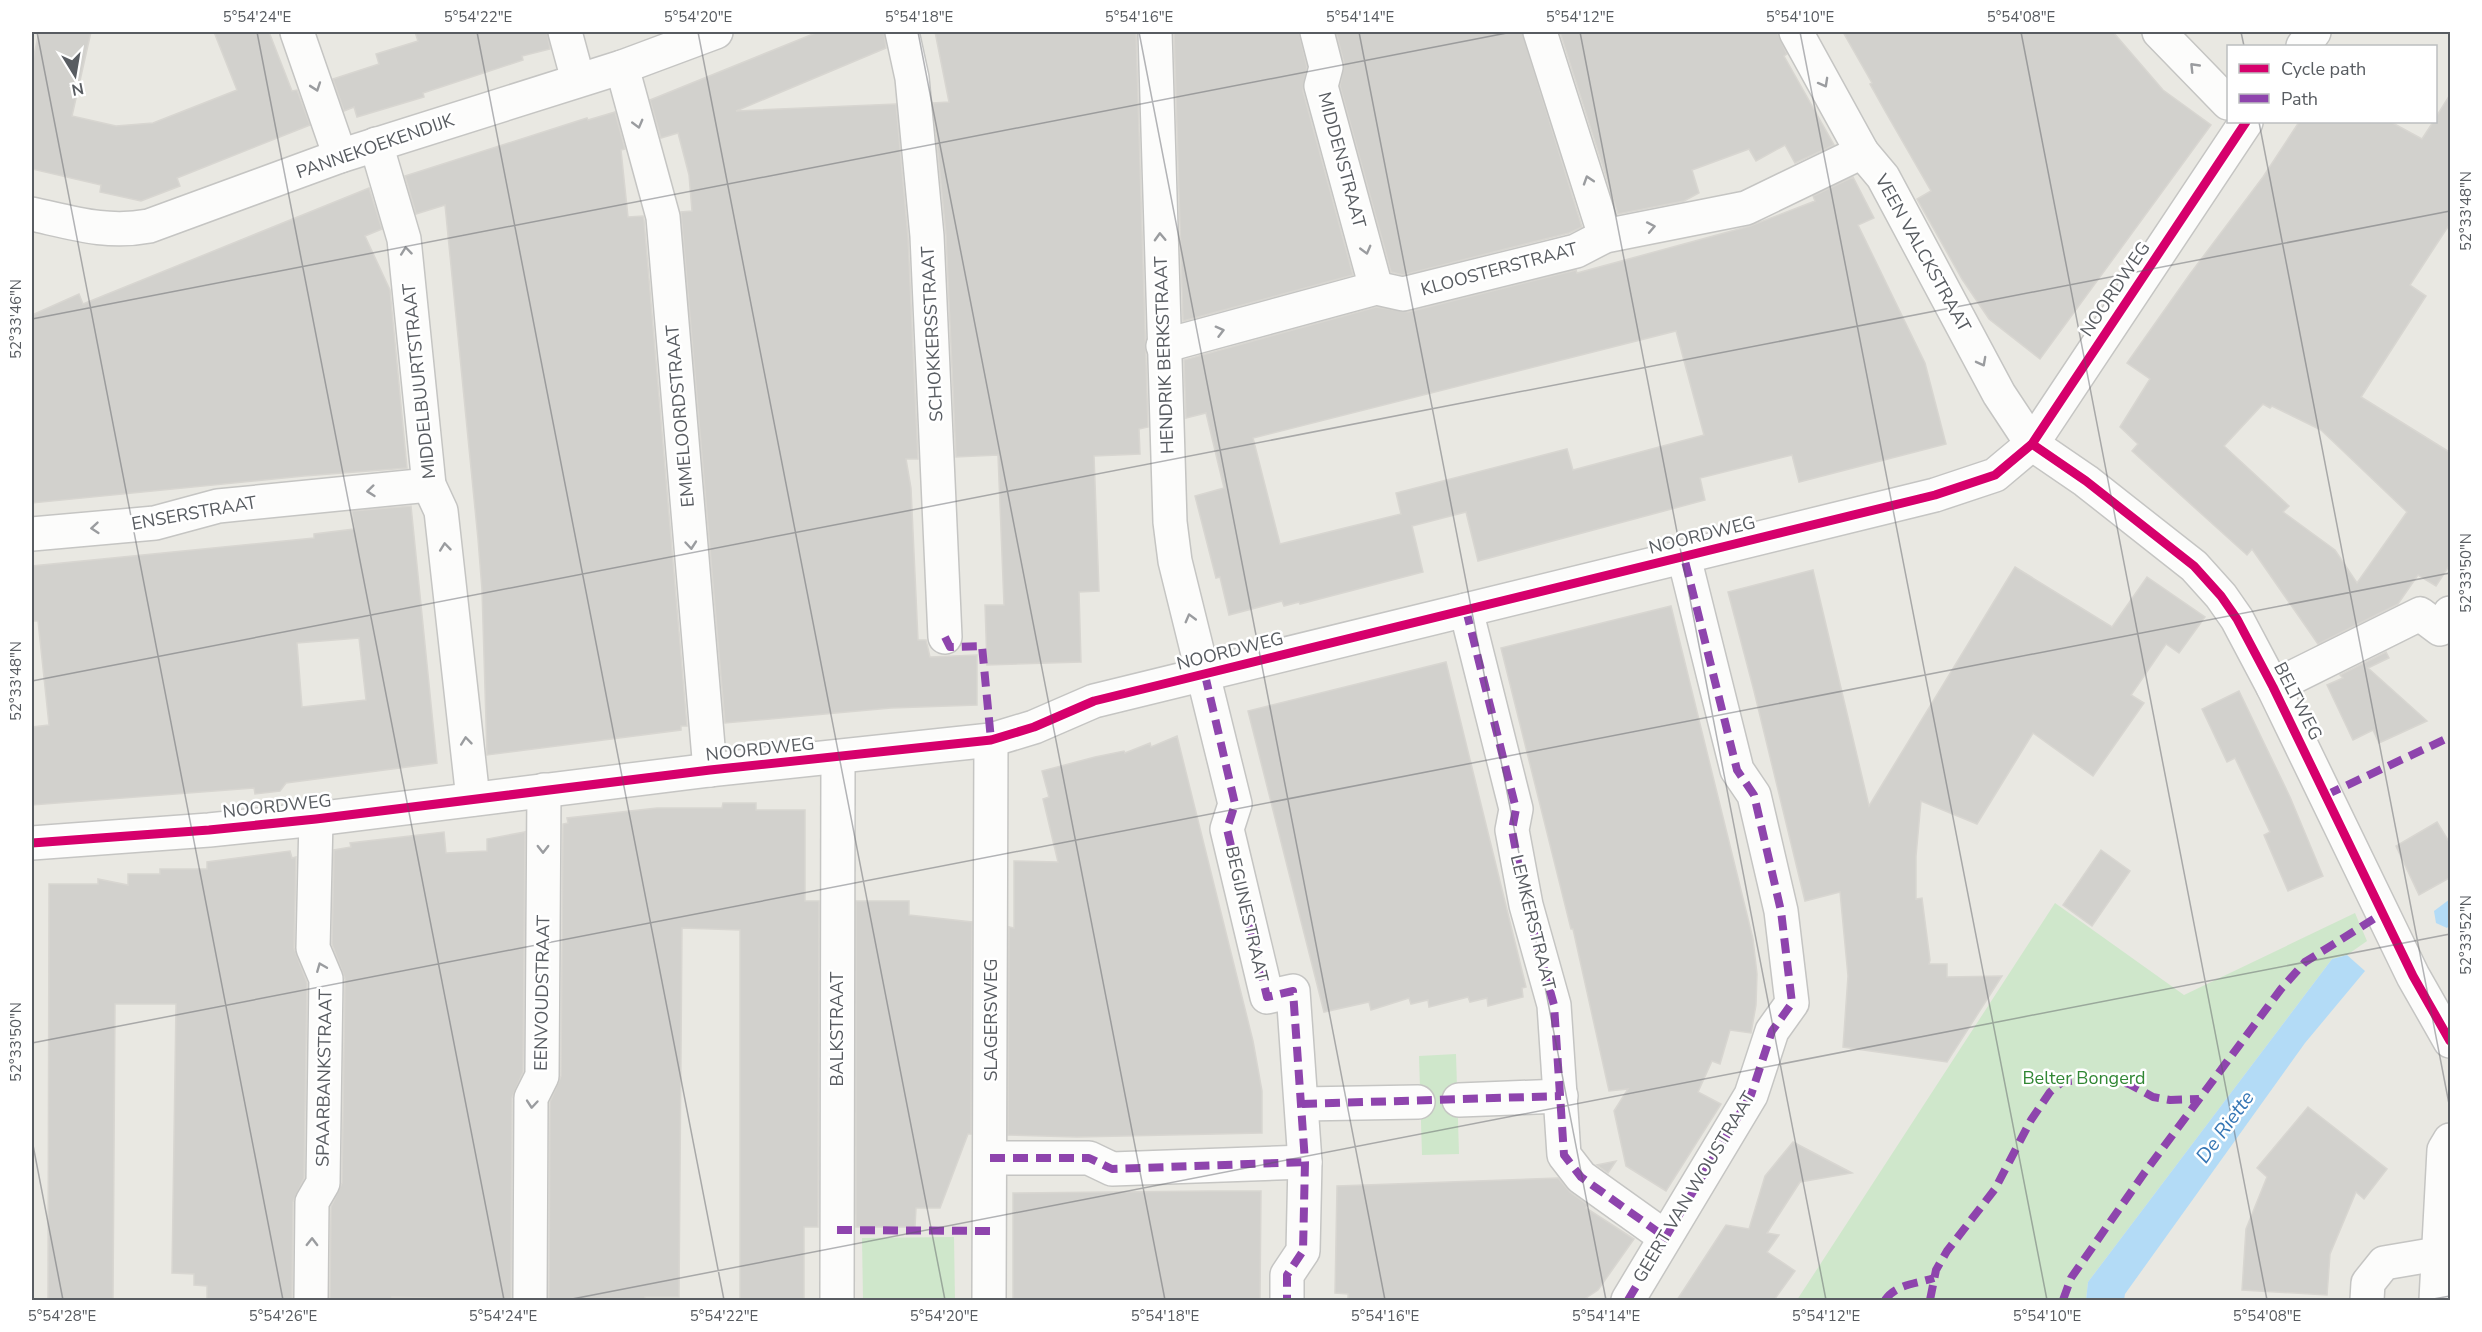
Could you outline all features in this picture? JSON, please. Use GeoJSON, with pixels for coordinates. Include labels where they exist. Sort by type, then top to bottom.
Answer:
{"type":"FeatureCollection","features":[{"type":"Feature","properties":{"kind":"street"},"geometry":{"type":"LineString","coordinates":[[297,32],[340,156]]}},
{"type":"Feature","properties":{"kind":"street"},"geometry":{"type":"LineString","coordinates":[[566,32],[578,80]]}},
{"type":"Feature","properties":{"kind":"street","name":"PANNEKOEKENDIJK"},"geometry":{"type":"LineString","coordinates":[[32,214],[94,228],[127,231],[169,220],[340,156],[622,67],[716,32]]}},
{"type":"Feature","properties":{"kind":"street","name":"SCHOKKERSSTRAAT"},"geometry":{"type":"LineString","coordinates":[[903,32],[912,78],[927,236],[945,637]]}},
{"type":"Feature","properties":{"kind":"street","name":"HENDRIK BERKSTRAAT"},"geometry":{"type":"LineString","coordinates":[[1155,32],[1170,522],[1175,561],[1205,675]]}},
{"type":"Feature","properties":{"kind":"street","name":"MIDDENSTRAAT"},"geometry":{"type":"LineString","coordinates":[[1317,32],[1326,67],[1321,86],[1377,288]]}},
{"type":"Feature","properties":{"kind":"street"},"geometry":{"type":"LineString","coordinates":[[1540,32],[1605,236]]}},
{"type":"Feature","properties":{"kind":"street","name":"VEEN VALCKSTRAAT"},"geometry":{"type":"LineString","coordinates":[[1796,32],[1862,152],[1883,177],[2000,394],[2032,444]]}},
{"type":"Feature","properties":{"kind":"street"},"geometry":{"type":"LineString","coordinates":[[2158,32],[2227,101]]}},
{"type":"Feature","properties":{"kind":"street"},"geometry":{"type":"LineString","coordinates":[[2303,45],[2314,32]]}},
{"type":"Feature","properties":{"kind":"street","name":"EMMELOORDSTRAAT"},"geometry":{"type":"LineString","coordinates":[[622,67],[663,218],[710,770]]}},
{"type":"Feature","properties":{"kind":"street","name":"NOORDWEG"},"geometry":{"type":"LineString","coordinates":[[32,843],[209,830],[316,819],[710,770],[992,740],[1034,728],[1094,701],[1935,495],[1995,475],[2032,444],[2245,123]]}},
{"type":"Feature","properties":{"kind":"street","name":"MIDDELBUURTSTRAAT"},"geometry":{"type":"LineString","coordinates":[[376,144],[404,239],[429,485],[441,511],[473,799]]}},
{"type":"Feature","properties":{"kind":"street","name":"KLOOSTERSTRAAT"},"geometry":{"type":"LineString","coordinates":[[1163,346],[1377,288],[1403,294],[1576,251],[1605,236],[1746,208],[1862,152]]}},
{"type":"Feature","properties":{"kind":"street","name":"BELTWEG"},"geometry":{"type":"LineString","coordinates":[[2032,444],[2194,566],[2221,596],[2237,619],[2274,687],[2413,976],[2451,1041]]}},
{"type":"Feature","properties":{"kind":"street","name":"ENSERSTRAAT"},"geometry":{"type":"LineString","coordinates":[[32,534],[155,523],[218,506],[429,485]]}},
{"type":"Feature","properties":{"kind":"street","name":"GEERT VAN WOUSTRAAT"},"geometry":{"type":"LineString","coordinates":[[1628,1300],[1751,1095],[1772,1031],[1792,1004],[1781,911],[1754,795],[1737,771],[1684,557]]}},
{"type":"Feature","properties":{"kind":"street","name":"LEMKERSTRAAT"},"geometry":{"type":"LineString","coordinates":[[1466,610],[1516,809],[1512,830],[1526,905],[1554,1005],[1564,1155],[1581,1177],[1665,1237]]}},
{"type":"Feature","properties":{"kind":"street","name":"BELTWEG"},"geometry":{"type":"LineString","coordinates":[[2274,687],[2420,614],[2440,629],[2451,613]]}},
{"type":"Feature","properties":{"kind":"street","name":"BEGIJNESTRAAT"},"geometry":{"type":"LineString","coordinates":[[1205,675],[1235,804],[1227,829],[1267,997],[1293,991],[1305,1162],[1303,1251],[1287,1275],[1287,1300]]}},
{"type":"Feature","properties":{"kind":"street","name":"SLAGERSWEG"},"geometry":{"type":"LineString","coordinates":[[989,1300],[992,740]]}},
{"type":"Feature","properties":{"kind":"street","name":"BALKSTRAAT"},"geometry":{"type":"LineString","coordinates":[[837,1300],[838,757]]}},
{"type":"Feature","properties":{"kind":"street","name":"EENVOUDSTRAAT"},"geometry":{"type":"LineString","coordinates":[[530,1300],[531,1098],[542,1076],[544,790]]}},
{"type":"Feature","properties":{"kind":"street","name":"SPAARBANKSTRAAT"},"geometry":{"type":"LineString","coordinates":[[311,1300],[312,1202],[323,1183],[326,979],[313,948],[316,819]]}},
{"type":"Feature","properties":{"kind":"street"},"geometry":{"type":"LineString","coordinates":[[1459,1100],[1561,1096]]}},
{"type":"Feature","properties":{"kind":"street"},"geometry":{"type":"LineString","coordinates":[[1302,1104],[1418,1101]]}},
{"type":"Feature","properties":{"kind":"street"},"geometry":{"type":"LineString","coordinates":[[2436,1300],[2444,1150],[2451,1140]]}},
{"type":"Feature","properties":{"kind":"street"},"geometry":{"type":"LineString","coordinates":[[990,1158],[1089,1158],[1112,1169],[1305,1162]]}},
{"type":"Feature","properties":{"kind":"street"},"geometry":{"type":"LineString","coordinates":[[2367,1300],[2368,1283],[2384,1263],[2437,1254]]}},
{"type":"Feature","properties":{"kind":"green space","name":"Belter Bongerd"},"geometry":{"type":"Polygon","coordinates":[[[2055,903],[2184,995],[2355,913],[2367,941],[2347,955],[2332,959],[2088,1282],[2086,1300],[1797,1300],[2055,903]]]}},
{"type":"Feature","properties":{"kind":"green space"},"geometry":{"type":"Polygon","coordinates":[[[1456,1054],[1459,1154],[1422,1155],[1419,1056],[1456,1054]]]}},
{"type":"Feature","properties":{"kind":"green space"},"geometry":{"type":"Polygon","coordinates":[[[954,1237],[955,1300],[863,1300],[862,1238],[954,1237]]]}},
{"type":"Feature","properties":{"kind":"water"},"geometry":{"type":"Polygon","coordinates":[[[2450,899],[2450,925],[2447,928],[2436,923],[2434,911],[2450,899]]]}},
{"type":"Feature","properties":{"kind":"water","name":"De Riette"},"geometry":{"type":"Polygon","coordinates":[[[2347,955],[2365,971],[2305,1043],[2125,1294],[2124,1300],[2086,1300],[2088,1282],[2332,959],[2347,955]]]}},
{"type":"Feature","properties":{"kind":"building"},"geometry":{"type":"Polygon","coordinates":[[[39,32],[91,32],[72,116],[116,126],[153,123],[237,90],[214,32],[269,32],[292,91],[297,90],[310,125],[177,178],[180,186],[141,201],[100,192],[101,185],[32,169],[32,64],[39,32]]]}},
{"type":"Feature","properties":{"kind":"building"},"geometry":{"type":"Polygon","coordinates":[[[415,32],[547,32],[550,49],[522,56],[523,60],[423,93],[424,97],[357,117],[354,107],[344,111],[333,79],[379,64],[376,54],[418,41],[415,32]]]}},
{"type":"Feature","properties":{"kind":"building"},"geometry":{"type":"Polygon","coordinates":[[[818,32],[884,32],[886,48],[736,111],[896,104],[908,237],[918,459],[906,459],[911,488],[918,640],[926,640],[930,657],[977,655],[977,705],[891,708],[725,723],[681,212],[692,211],[689,175],[678,133],[661,138],[650,100],[818,32]]]}},
{"type":"Feature","properties":{"kind":"building"},"geometry":{"type":"Polygon","coordinates":[[[935,32],[1136,32],[1148,427],[1139,429],[1140,454],[1094,456],[1099,591],[1079,592],[1081,662],[987,665],[985,605],[1004,605],[998,455],[956,457],[946,235],[933,103],[949,102],[935,32]]]}},
{"type":"Feature","properties":{"kind":"building"},"geometry":{"type":"Polygon","coordinates":[[[1174,32],[1299,32],[1307,67],[1303,91],[1353,275],[1183,321],[1174,32]]]}},
{"type":"Feature","properties":{"kind":"building"},"geometry":{"type":"Polygon","coordinates":[[[1336,32],[1522,32],[1582,227],[1569,233],[1403,275],[1391,272],[1340,86],[1344,63],[1336,32]]]}},
{"type":"Feature","properties":{"kind":"building"},"geometry":{"type":"Polygon","coordinates":[[[1560,32],[1777,32],[1787,54],[1784,56],[1834,145],[1795,163],[1785,145],[1756,161],[1749,149],[1692,170],[1699,193],[1684,201],[1618,214],[1560,32]]]}},
{"type":"Feature","properties":{"kind":"building"},"geometry":{"type":"Polygon","coordinates":[[[1843,32],[2113,32],[2163,90],[2211,125],[2040,359],[1989,319],[1962,279],[1917,199],[1931,191],[1843,32]]]}},
{"type":"Feature","properties":{"kind":"building"},"geometry":{"type":"Polygon","coordinates":[[[2451,93],[2451,222],[2410,285],[2426,296],[2361,397],[2451,453],[2451,563],[2436,586],[2418,575],[2398,604],[2318,644],[2252,549],[2247,555],[2132,451],[2138,444],[2120,427],[2150,379],[2127,363],[2263,177],[2298,123],[2393,123],[2422,139],[2432,123],[2437,123],[2437,115],[2451,93]],[[2263,404],[2224,446],[2289,506],[2283,512],[2335,550],[2357,583],[2407,512],[2321,430],[2272,406],[2270,408],[2263,404]]]}},
{"type":"Feature","properties":{"kind":"building"},"geometry":{"type":"Polygon","coordinates":[[[615,112],[625,149],[621,150],[628,217],[643,216],[644,220],[687,726],[681,726],[681,730],[487,755],[482,590],[445,205],[416,214],[405,176],[587,118],[588,120],[615,112]]]}},
{"type":"Feature","properties":{"kind":"building"},"geometry":{"type":"Polygon","coordinates":[[[1853,177],[1874,218],[1858,225],[1925,363],[1946,444],[1799,482],[1792,455],[1700,478],[1705,500],[1478,561],[1466,512],[1412,526],[1423,572],[1300,604],[1299,602],[1284,606],[1282,601],[1229,615],[1220,577],[1216,578],[1195,496],[1224,488],[1206,413],[1186,418],[1184,360],[1376,307],[1408,312],[1576,270],[1577,273],[1750,226],[1815,201],[1813,196],[1853,177]],[[1676,331],[1253,438],[1280,544],[1401,514],[1396,493],[1567,449],[1573,470],[1704,435],[1676,331]]]}},
{"type":"Feature","properties":{"kind":"building"},"geometry":{"type":"Polygon","coordinates":[[[369,188],[382,229],[365,236],[390,290],[407,468],[32,503],[32,315],[79,294],[83,304],[369,188]]]}},
{"type":"Feature","properties":{"kind":"building"},"geometry":{"type":"Polygon","coordinates":[[[411,506],[437,763],[286,783],[280,791],[255,794],[254,788],[32,805],[32,727],[49,725],[38,621],[32,621],[32,566],[314,538],[314,534],[354,529],[352,511],[411,506]],[[359,638],[297,643],[302,707],[366,700],[359,638]]]}},
{"type":"Feature","properties":{"kind":"building"},"geometry":{"type":"Polygon","coordinates":[[[2015,567],[2112,627],[2147,577],[2205,617],[2179,653],[2166,644],[2131,695],[2144,703],[2093,776],[2033,733],[1977,824],[1921,801],[1916,856],[1916,899],[1922,898],[1929,964],[1947,964],[1947,977],[2002,976],[1947,1062],[1843,1047],[1848,976],[1840,892],[1805,901],[1728,592],[1813,570],[1869,806],[2015,567]]]}},
{"type":"Feature","properties":{"kind":"building"},"geometry":{"type":"Polygon","coordinates":[[[1671,606],[1753,939],[1757,974],[1756,1005],[1751,1033],[1730,1030],[1720,1064],[1712,1061],[1698,1092],[1721,1104],[1666,1191],[1626,1166],[1614,1111],[1628,1089],[1609,1091],[1573,929],[1571,929],[1501,648],[1671,606]]]}},
{"type":"Feature","properties":{"kind":"building"},"geometry":{"type":"Polygon","coordinates":[[[2386,652],[2389,658],[2368,668],[2427,721],[2379,743],[2373,730],[2353,740],[2327,685],[2343,678],[2340,675],[2386,652]]]}},
{"type":"Feature","properties":{"kind":"building"},"geometry":{"type":"Polygon","coordinates":[[[1446,662],[1526,987],[1522,988],[1523,997],[1488,1006],[1487,998],[1470,1002],[1468,997],[1429,1007],[1428,1000],[1411,1004],[1409,998],[1371,1010],[1369,1002],[1324,1012],[1248,711],[1446,662]]]}},
{"type":"Feature","properties":{"kind":"building"},"geometry":{"type":"Polygon","coordinates":[[[2239,691],[2290,797],[2323,876],[2288,891],[2264,835],[2270,832],[2235,758],[2227,762],[2202,709],[2239,691]]]}},
{"type":"Feature","properties":{"kind":"building"},"geometry":{"type":"Polygon","coordinates":[[[1177,736],[1253,1041],[1262,1091],[1262,1133],[1077,1137],[1008,1135],[1009,927],[1014,928],[1014,861],[1058,862],[1043,799],[1049,797],[1042,771],[1095,757],[1124,751],[1125,753],[1150,743],[1151,747],[1177,736]]]}},
{"type":"Feature","properties":{"kind":"building"},"geometry":{"type":"Polygon","coordinates":[[[723,803],[756,803],[756,810],[805,810],[805,901],[819,901],[818,1227],[804,1227],[804,1300],[740,1300],[740,930],[682,928],[679,1297],[645,1297],[645,1300],[549,1300],[550,1102],[561,1076],[563,824],[568,823],[567,818],[657,808],[722,808],[723,803]]]}},
{"type":"Feature","properties":{"kind":"building"},"geometry":{"type":"Polygon","coordinates":[[[2437,822],[2451,845],[2451,877],[2419,895],[2396,846],[2437,822]]]}},
{"type":"Feature","properties":{"kind":"building"},"geometry":{"type":"Polygon","coordinates":[[[444,832],[446,853],[487,851],[487,839],[525,832],[523,1072],[512,1098],[511,1300],[392,1297],[392,1300],[330,1300],[331,1207],[342,1183],[345,979],[332,944],[334,850],[351,847],[350,843],[444,832]]]}},
{"type":"Feature","properties":{"kind":"building"},"geometry":{"type":"Polygon","coordinates":[[[2101,850],[2130,871],[2092,926],[2063,905],[2101,850]]]}},
{"type":"Feature","properties":{"kind":"building"},"geometry":{"type":"Polygon","coordinates":[[[290,851],[292,858],[296,857],[294,948],[307,983],[304,1178],[293,1202],[292,1300],[207,1300],[207,1286],[194,1285],[194,1274],[172,1273],[176,1004],[115,1004],[113,1300],[48,1300],[49,884],[98,884],[98,879],[128,885],[128,874],[160,874],[160,869],[207,869],[207,862],[290,851]]]}},
{"type":"Feature","properties":{"kind":"building"},"geometry":{"type":"Polygon","coordinates":[[[856,901],[909,901],[909,915],[972,922],[971,1134],[968,1134],[940,1208],[916,1208],[915,1227],[856,1227],[856,901]]]}},
{"type":"Feature","properties":{"kind":"building"},"geometry":{"type":"Polygon","coordinates":[[[2308,1107],[2387,1169],[2364,1199],[2356,1192],[2330,1254],[2327,1295],[2242,1290],[2246,1229],[2267,1177],[2257,1168],[2308,1107]]]}},
{"type":"Feature","properties":{"kind":"building"},"geometry":{"type":"Polygon","coordinates":[[[1793,1142],[1852,1173],[1800,1182],[1767,1233],[1779,1235],[1767,1252],[1795,1271],[1774,1300],[1677,1300],[1726,1225],[1749,1229],[1765,1176],[1793,1142]]]}},
{"type":"Feature","properties":{"kind":"building"},"geometry":{"type":"Polygon","coordinates":[[[1616,1161],[1608,1173],[1597,1165],[1616,1161]]]}},
{"type":"Feature","properties":{"kind":"building"},"geometry":{"type":"Polygon","coordinates":[[[1558,1178],[1570,1192],[1588,1205],[1586,1208],[1634,1239],[1598,1290],[1583,1300],[1348,1300],[1348,1294],[1335,1293],[1337,1186],[1558,1178]]]}},
{"type":"Feature","properties":{"kind":"building"},"geometry":{"type":"Polygon","coordinates":[[[1261,1191],[1260,1300],[1013,1300],[1013,1193],[1261,1191]]]}},
{"type":"Feature","properties":{"kind":"marked path"},"geometry":{"type":"LineString","coordinates":[[1628,1300],[1751,1095],[1772,1031],[1792,1003],[1781,911],[1754,795],[1737,770],[1684,557]]}},
{"type":"Feature","properties":{"kind":"marked path"},"geometry":{"type":"LineString","coordinates":[[1466,610],[1516,809],[1512,830],[1526,905],[1554,1005],[1564,1155],[1581,1177],[1665,1237]]}},
{"type":"Feature","properties":{"kind":"marked path"},"geometry":{"type":"LineString","coordinates":[[945,637],[950,647],[982,646],[991,740]]}},
{"type":"Feature","properties":{"kind":"marked path"},"geometry":{"type":"LineString","coordinates":[[1205,675],[1235,804],[1227,829],[1267,997],[1293,991],[1305,1162],[1303,1251],[1287,1275],[1287,1300]]}},
{"type":"Feature","properties":{"kind":"marked path"},"geometry":{"type":"LineString","coordinates":[[2326,795],[2450,737]]}},
{"type":"Feature","properties":{"kind":"marked path"},"geometry":{"type":"LineString","coordinates":[[2063,1300],[2071,1278],[2145,1172],[2281,989],[2305,962],[2383,913]]}},
{"type":"Feature","properties":{"kind":"marked path"},"geometry":{"type":"LineString","coordinates":[[1930,1300],[1936,1270],[1947,1251],[1995,1189],[2031,1120],[2050,1092],[2062,1082],[2101,1077],[2129,1084],[2153,1097],[2170,1100],[2199,1099]]}},
{"type":"Feature","properties":{"kind":"marked path"},"geometry":{"type":"LineString","coordinates":[[1302,1104],[1561,1096]]}},
{"type":"Feature","properties":{"kind":"marked path"},"geometry":{"type":"LineString","coordinates":[[990,1158],[1089,1158],[1112,1169],[1305,1162]]}},
{"type":"Feature","properties":{"kind":"marked path"},"geometry":{"type":"LineString","coordinates":[[837,1230],[990,1231]]}},
{"type":"Feature","properties":{"kind":"marked path"},"geometry":{"type":"LineString","coordinates":[[1885,1300],[1895,1291],[1907,1285],[1934,1278]]}},
{"type":"Feature","properties":{"kind":"cycle path"},"geometry":{"type":"LineString","coordinates":[[32,843],[209,830],[316,819],[710,770],[991,740],[1034,727],[1094,701],[1935,495],[1995,475],[2032,444],[2245,123]]}},
{"type":"Feature","properties":{"kind":"cycle path"},"geometry":{"type":"LineString","coordinates":[[2032,444],[2086,481],[2194,566],[2221,596],[2237,619],[2273,687],[2413,976],[2450,1041]]}}]}
